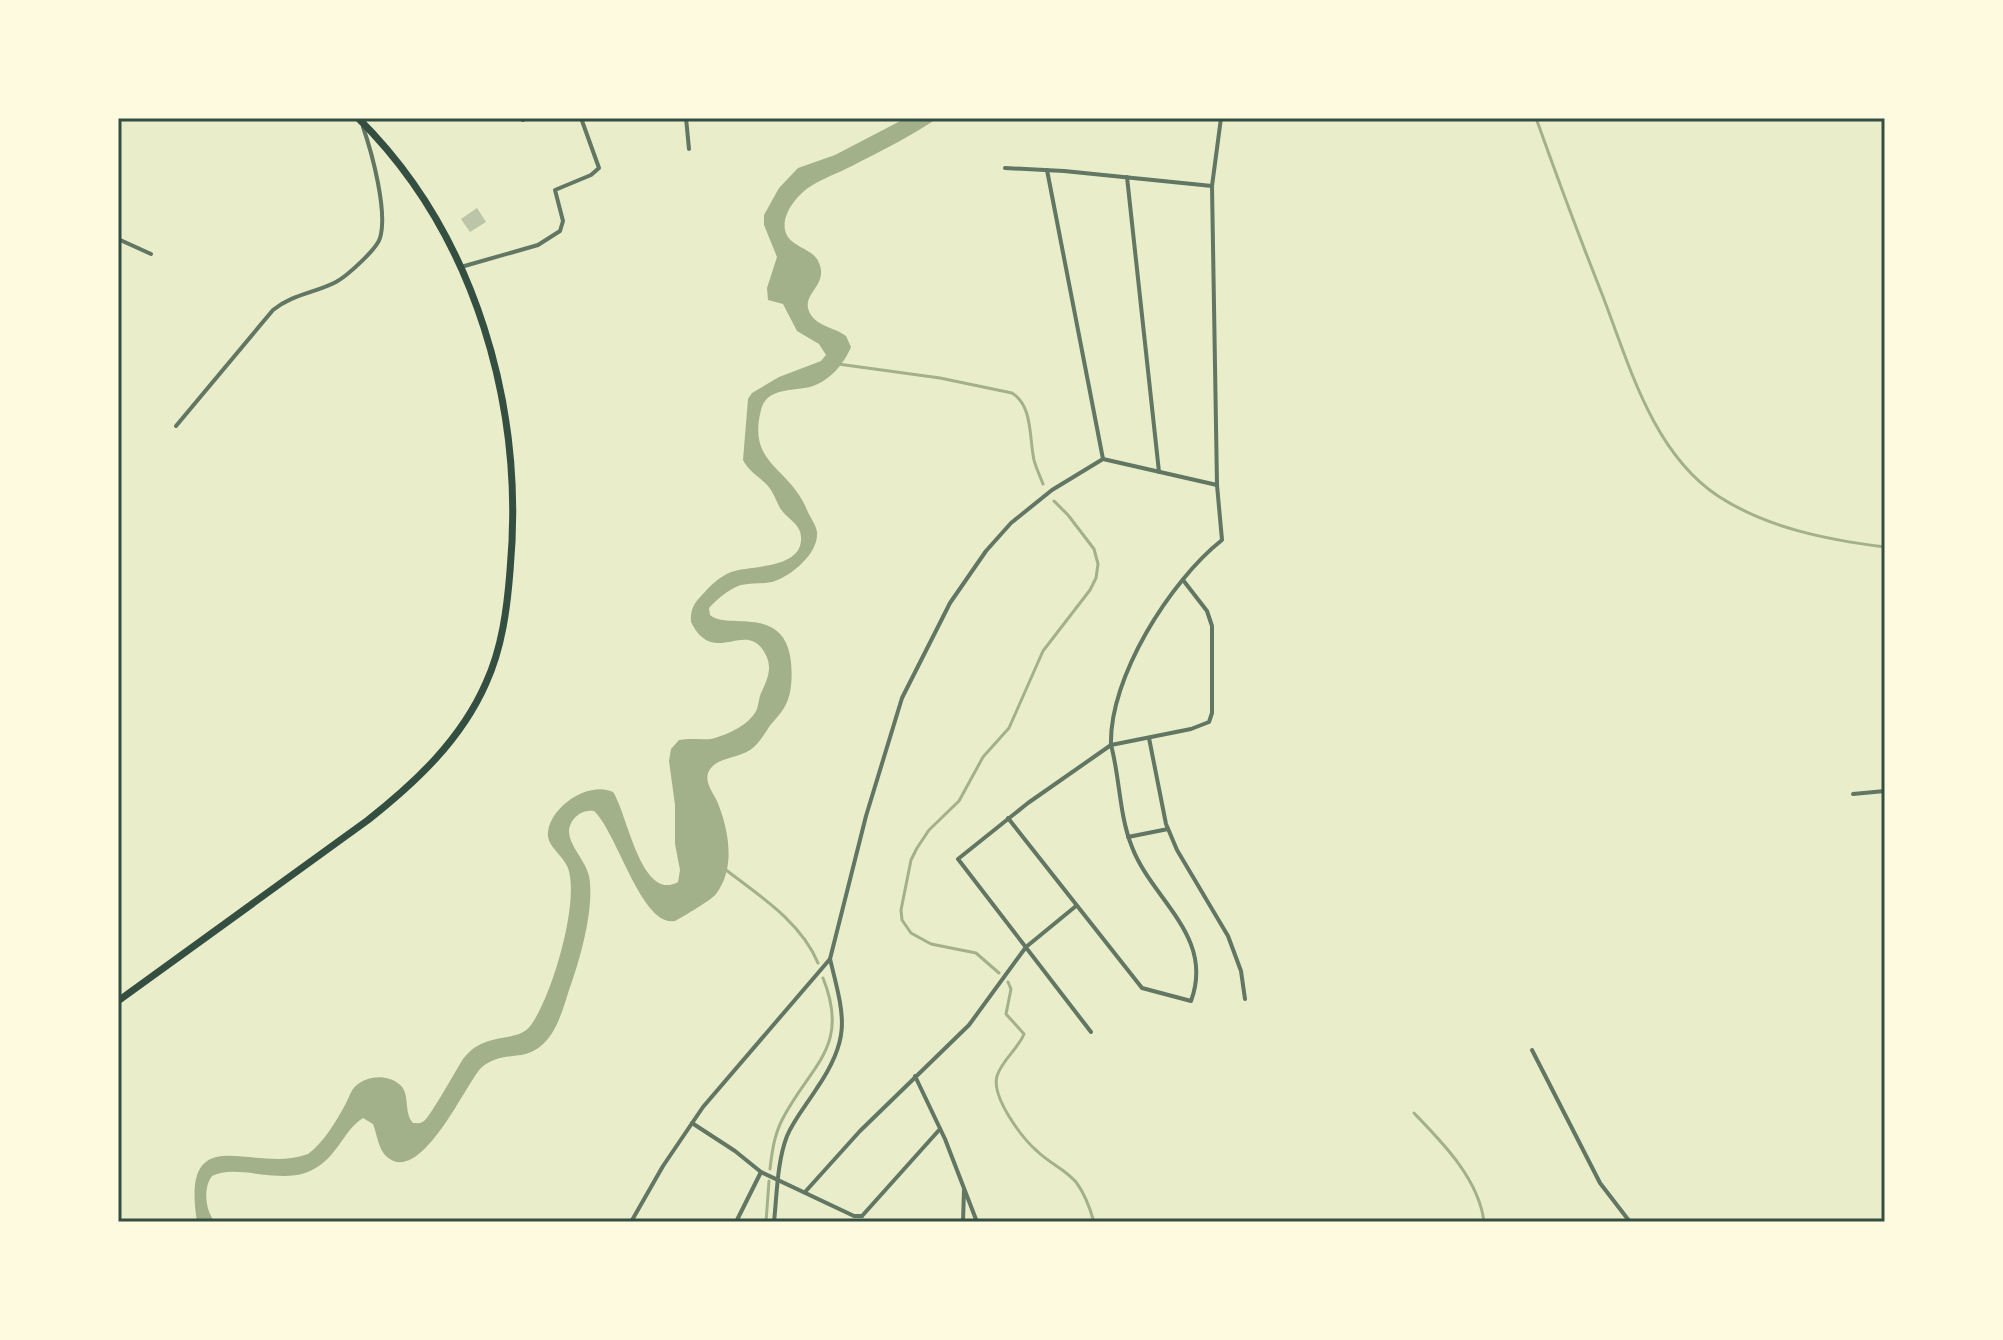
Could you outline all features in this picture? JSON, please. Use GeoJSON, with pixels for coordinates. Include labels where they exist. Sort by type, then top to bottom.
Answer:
{"type":"FeatureCollection","features":[{"type":"Feature","properties":{"kind":"highway"},"geometry":{"type":"LineString","coordinates":[[118,1001],[389,804],[455,737],[486,684],[503,626],[512,553],[513,507],[509,448],[494,362],[461,267],[421,193],[391,153],[360,120]]}},
{"type":"Feature","properties":{"kind":"street"},"geometry":{"type":"LineString","coordinates":[[461,267],[538,245],[560,231],[563,221],[555,190],[595,172],[600,165],[581,118]]}},
{"type":"Feature","properties":{"kind":"street"},"geometry":{"type":"LineString","coordinates":[[686,118],[689,149]]}},
{"type":"Feature","properties":{"kind":"street"},"geometry":{"type":"LineString","coordinates":[[1008,818],[1142,988],[1191,1001],[1198,974],[1189,938],[1136,857],[1128,837],[1111,745],[1113,714],[1123,678],[1140,645],[1183,580],[1222,540],[1217,485],[1212,186],[1221,118]]}},
{"type":"Feature","properties":{"kind":"street"},"geometry":{"type":"LineString","coordinates":[[176,426],[273,310],[293,297],[339,280],[377,244],[382,223],[379,197],[371,149],[360,120]]}},
{"type":"Feature","properties":{"kind":"street"},"geometry":{"type":"LineString","coordinates":[[1005,168],[1212,186]]}},
{"type":"Feature","properties":{"kind":"street"},"geometry":{"type":"LineString","coordinates":[[1047,170],[1103,459]]}},
{"type":"Feature","properties":{"kind":"street"},"geometry":{"type":"LineString","coordinates":[[1127,177],[1159,472]]}},
{"type":"Feature","properties":{"kind":"street"},"geometry":{"type":"LineString","coordinates":[[118,239],[151,254]]}},
{"type":"Feature","properties":{"kind":"street"},"geometry":{"type":"LineString","coordinates":[[774,1222],[783,1150],[792,1126],[829,1069],[841,1044],[840,1005],[830,959],[866,816],[902,698],[932,634],[969,573],[997,537],[1052,490],[1103,459],[1217,485]]}},
{"type":"Feature","properties":{"kind":"street"},"geometry":{"type":"LineString","coordinates":[[1091,1032],[958,859],[1008,818],[1111,745],[1200,727],[1209,722],[1212,717],[1212,626],[1207,611],[1183,580]]}},
{"type":"Feature","properties":{"kind":"street"},"geometry":{"type":"LineString","coordinates":[[1149,738],[1168,829],[1177,850],[1228,936],[1241,971],[1245,999]]}},
{"type":"Feature","properties":{"kind":"street"},"geometry":{"type":"LineString","coordinates":[[1853,794],[1885,791]]}},
{"type":"Feature","properties":{"kind":"street"},"geometry":{"type":"LineString","coordinates":[[1128,837],[1168,829]]}},
{"type":"Feature","properties":{"kind":"street"},"geometry":{"type":"LineString","coordinates":[[805,1192],[915,1076],[969,1025],[1026,947],[1076,906]]}},
{"type":"Feature","properties":{"kind":"street"},"geometry":{"type":"LineString","coordinates":[[631,1222],[692,1123],[724,1081],[830,959]]}},
{"type":"Feature","properties":{"kind":"street"},"geometry":{"type":"LineString","coordinates":[[1532,1050],[1600,1183],[1630,1222]]}},
{"type":"Feature","properties":{"kind":"street"},"geometry":{"type":"LineString","coordinates":[[915,1076],[941,1128],[977,1222]]}},
{"type":"Feature","properties":{"kind":"street"},"geometry":{"type":"LineString","coordinates":[[692,1123],[761,1172],[864,1219],[941,1128]]}},
{"type":"Feature","properties":{"kind":"street"},"geometry":{"type":"LineString","coordinates":[[736,1222],[761,1172]]}},
{"type":"Feature","properties":{"kind":"street"},"geometry":{"type":"LineString","coordinates":[[963,1222],[964,1187]]}},
{"type":"Feature","properties":{"kind":"street"},"geometry":{"type":"LineString","coordinates":[[469,1222],[487,1222]]}},
{"type":"Feature","properties":{"kind":"shaded area"},"geometry":{"type":"Polygon","coordinates":[[[906,118],[938,118],[808,188],[795,201],[786,218],[787,236],[816,258],[821,270],[819,282],[808,302],[810,314],[846,336],[851,347],[831,376],[813,386],[775,393],[764,402],[761,410],[758,428],[760,443],[772,464],[800,496],[813,521],[817,532],[814,548],[803,562],[782,578],[738,586],[709,608],[710,615],[717,619],[772,628],[782,636],[788,648],[791,668],[787,702],[761,740],[745,753],[715,764],[708,773],[708,784],[725,824],[728,849],[726,873],[716,894],[675,921],[663,919],[641,895],[603,822],[594,811],[581,813],[574,818],[569,831],[589,876],[588,918],[578,964],[548,1039],[532,1052],[495,1060],[481,1068],[441,1130],[414,1158],[400,1162],[387,1157],[373,1124],[363,1118],[324,1162],[305,1173],[282,1176],[233,1172],[212,1176],[206,1199],[215,1222],[197,1222],[195,1189],[200,1169],[210,1159],[226,1156],[287,1159],[308,1154],[329,1132],[353,1089],[363,1081],[375,1078],[388,1078],[399,1084],[405,1092],[410,1119],[413,1123],[421,1123],[472,1050],[491,1040],[517,1035],[531,1025],[555,972],[570,903],[568,868],[550,842],[548,832],[556,813],[573,798],[593,790],[613,792],[645,868],[654,880],[665,885],[678,882],[680,870],[669,761],[671,749],[679,740],[711,739],[744,724],[757,709],[769,670],[766,655],[755,642],[718,643],[700,635],[691,622],[692,610],[719,579],[739,570],[784,561],[799,548],[801,537],[799,528],[780,508],[770,489],[743,460],[748,399],[752,393],[779,377],[821,361],[826,355],[819,344],[797,331],[783,304],[768,300],[767,288],[777,257],[764,225],[764,215],[779,188],[798,168],[835,155],[906,118]]]}},
{"type":"Feature","properties":{"kind":"building"},"geometry":{"type":"Polygon","coordinates":[[[477,208],[486,222],[470,232],[461,219],[477,208]]]}},
{"type":"Feature","properties":{"kind":"waterway"},"geometry":{"type":"LineString","coordinates":[[1536,118],[1633,377],[1659,431],[1676,456],[1695,478],[1718,496],[1757,516],[1798,531],[1885,547]]}},
{"type":"Feature","properties":{"kind":"waterway"},"geometry":{"type":"LineString","coordinates":[[838,364],[940,378],[1012,393],[1027,414],[1034,460],[1043,484]]}},
{"type":"Feature","properties":{"kind":"waterway"},"geometry":{"type":"LineString","coordinates":[[999,973],[976,953],[931,944],[911,933],[902,920],[901,910],[911,860],[917,848],[929,830],[959,801],[983,757],[1009,728],[1043,651],[1096,578],[1098,564],[1094,549],[1054,501]]}},
{"type":"Feature","properties":{"kind":"waterway"},"geometry":{"type":"LineString","coordinates":[[726,870],[790,922],[811,948],[818,963]]}},
{"type":"Feature","properties":{"kind":"waterway"},"geometry":{"type":"LineString","coordinates":[[770,1169],[775,1138],[782,1120],[824,1055],[830,1039],[830,1002],[823,978]]}},
{"type":"Feature","properties":{"kind":"waterway"},"geometry":{"type":"LineString","coordinates":[[1008,982],[1011,989],[1006,1014],[1024,1034],[999,1070],[996,1085],[999,1095],[1016,1127],[1031,1145],[1076,1182],[1094,1222]]}},
{"type":"Feature","properties":{"kind":"waterway"},"geometry":{"type":"LineString","coordinates":[[1414,1113],[1467,1176],[1481,1206],[1484,1222]]}},
{"type":"Feature","properties":{"kind":"waterway"},"geometry":{"type":"LineString","coordinates":[[766,1222],[769,1181]]}}]}
